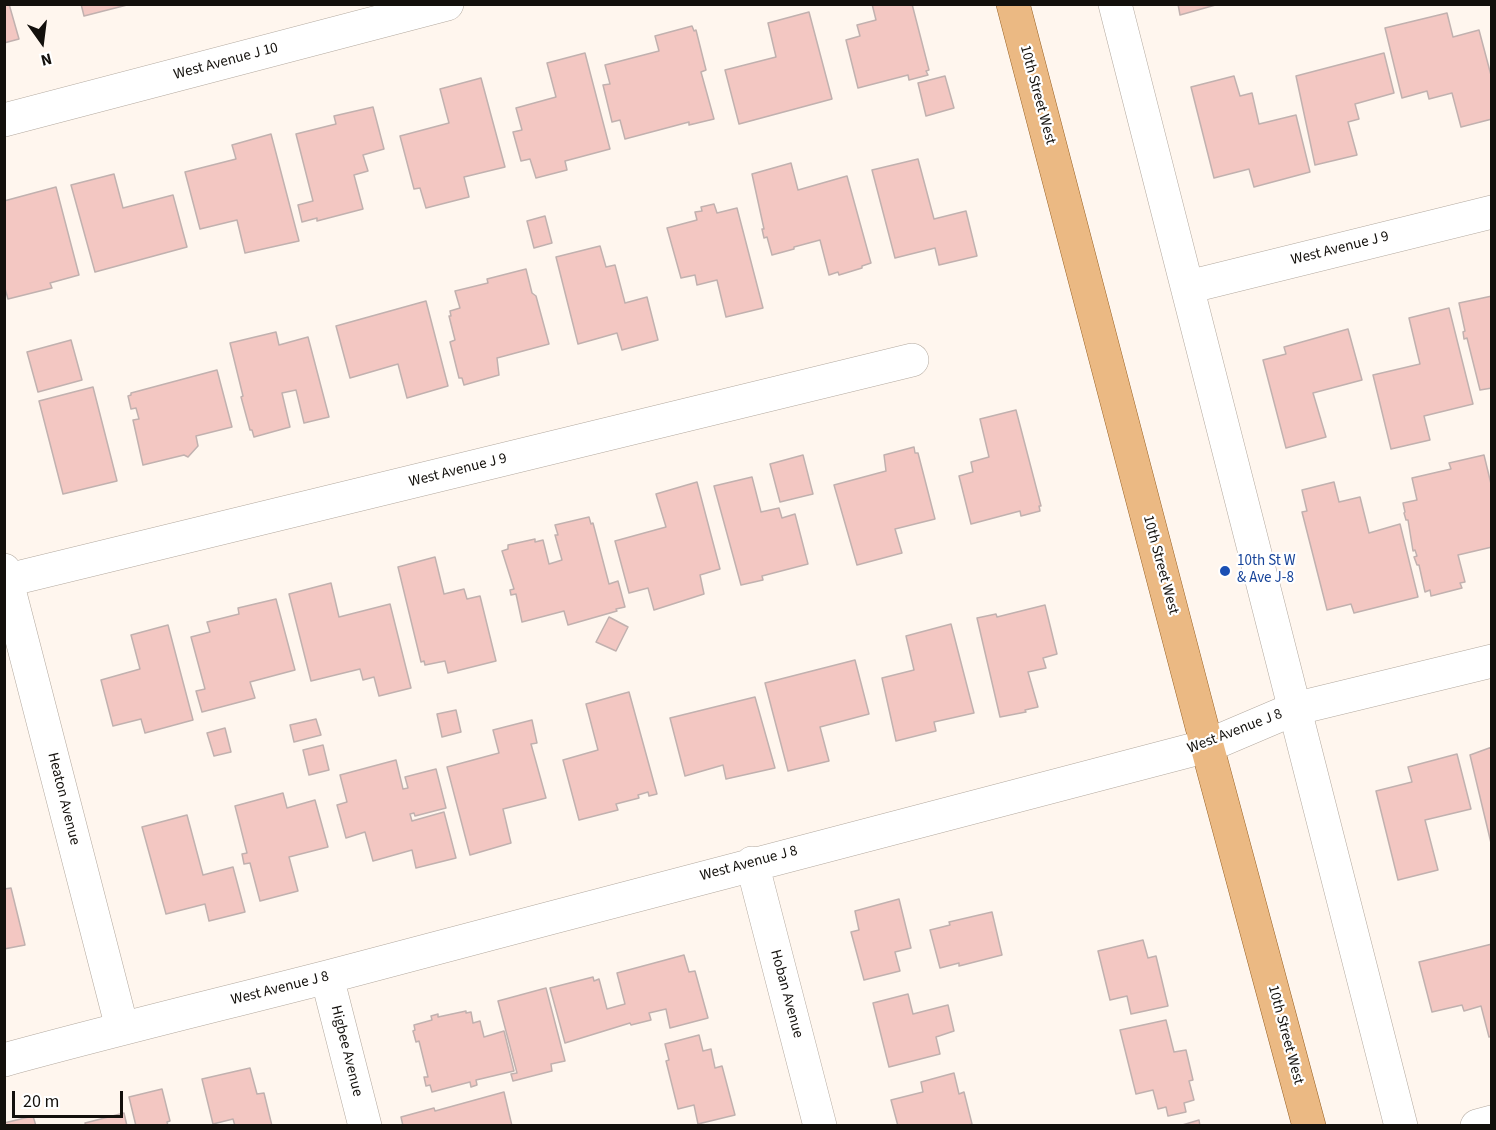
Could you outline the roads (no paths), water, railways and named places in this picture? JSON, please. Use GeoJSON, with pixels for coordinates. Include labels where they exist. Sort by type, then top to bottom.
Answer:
{"type":"FeatureCollection","features":[{"type":"Feature","properties":{"kind":"main road","name":"10th Street West"},"geometry":{"type":"LineString","coordinates":[[1013,4],[1207,746],[1309,1125]]}},
{"type":"Feature","properties":{"kind":"street","name":"West Avenue J 10"},"geometry":{"type":"LineString","coordinates":[[4,120],[447,4]]}},
{"type":"Feature","properties":{"kind":"street"},"geometry":{"type":"LineString","coordinates":[[1115,4],[1401,1125]]}},
{"type":"Feature","properties":{"kind":"street","name":"West Avenue J 9"},"geometry":{"type":"LineString","coordinates":[[1188,287],[1491,212]]}},
{"type":"Feature","properties":{"kind":"street","name":"West Avenue J 9"},"geometry":{"type":"LineString","coordinates":[[5,577],[912,360]]}},
{"type":"Feature","properties":{"kind":"street","name":"Heaton Avenue"},"geometry":{"type":"LineString","coordinates":[[5,577],[122,1028]]}},
{"type":"Feature","properties":{"kind":"street","name":"West Avenue J 8"},"geometry":{"type":"LineString","coordinates":[[4,1060],[1207,746],[1294,709],[1491,661]]}},
{"type":"Feature","properties":{"kind":"street","name":"Hoban Avenue"},"geometry":{"type":"LineString","coordinates":[[752,863],[820,1125]]}},
{"type":"Feature","properties":{"kind":"street","name":"Higbee Avenue"},"geometry":{"type":"LineString","coordinates":[[327,977],[364,1125]]}},
{"type":"Feature","properties":{"kind":"street"},"geometry":{"type":"LineString","coordinates":[[1477,1125],[1491,1122]]}},
{"type":"Feature","properties":{"kind":"place","name":"10th St W & Ave J-8"},"geometry":{"type":"Point","coordinates":[1225,571]}}]}
